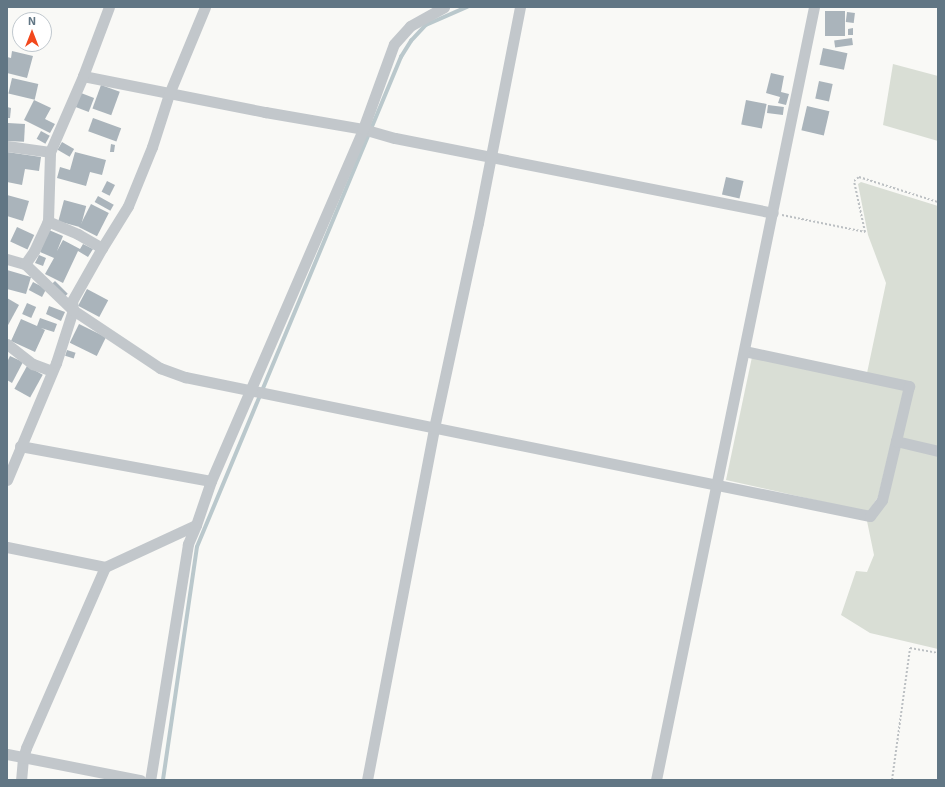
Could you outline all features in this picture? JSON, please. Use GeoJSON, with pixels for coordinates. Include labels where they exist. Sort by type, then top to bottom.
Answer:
{"type":"FeatureCollection","features":[{"type":"Feature","properties":{"kind":"street"},"geometry":{"type":"LineString","coordinates":[[25,264],[34,251],[48,221],[50,152],[83,76],[109,7]]}},
{"type":"Feature","properties":{"kind":"street"},"geometry":{"type":"LineString","coordinates":[[7,480],[52,371],[73,310],[72,301],[128,206],[152,147],[169,94],[205,7]]}},
{"type":"Feature","properties":{"kind":"street"},"geometry":{"type":"LineString","coordinates":[[150,780],[188,544],[211,481],[363,129],[394,44],[410,26],[444,7]]}},
{"type":"Feature","properties":{"kind":"street"},"geometry":{"type":"LineString","coordinates":[[366,780],[434,428],[478,223],[520,7]]}},
{"type":"Feature","properties":{"kind":"street"},"geometry":{"type":"LineString","coordinates":[[656,780],[814,7]]}},
{"type":"Feature","properties":{"kind":"street"},"geometry":{"type":"LineString","coordinates":[[83,76],[169,94],[363,129],[395,138],[773,213]]}},
{"type":"Feature","properties":{"kind":"street"},"geometry":{"type":"LineString","coordinates":[[7,146],[50,152]]}},
{"type":"Feature","properties":{"kind":"street"},"geometry":{"type":"LineString","coordinates":[[48,221],[78,234],[102,248]]}},
{"type":"Feature","properties":{"kind":"street"},"geometry":{"type":"LineString","coordinates":[[7,259],[25,264],[73,310],[160,368],[185,378],[716,483],[870,516],[882,500],[909,386],[744,351]]}},
{"type":"Feature","properties":{"kind":"street"},"geometry":{"type":"LineString","coordinates":[[7,344],[33,364],[52,371]]}},
{"type":"Feature","properties":{"kind":"street"},"geometry":{"type":"LineString","coordinates":[[896,441],[938,451]]}},
{"type":"Feature","properties":{"kind":"street"},"geometry":{"type":"LineString","coordinates":[[20,446],[211,481]]}},
{"type":"Feature","properties":{"kind":"street"},"geometry":{"type":"LineString","coordinates":[[7,547],[105,568],[196,525]]}},
{"type":"Feature","properties":{"kind":"street"},"geometry":{"type":"LineString","coordinates":[[21,780],[23,758],[105,568]]}},
{"type":"Feature","properties":{"kind":"street"},"geometry":{"type":"LineString","coordinates":[[7,754],[140,780]]}},
{"type":"Feature","properties":{"kind":"path"},"geometry":{"type":"LineString","coordinates":[[773,213],[865,232],[854,181],[859,177],[938,202]]}},
{"type":"Feature","properties":{"kind":"path"},"geometry":{"type":"LineString","coordinates":[[892,780],[910,648],[938,653]]}},
{"type":"Feature","properties":{"kind":"shaded area"},"geometry":{"type":"Polygon","coordinates":[[[893,64],[938,76],[938,141],[883,125],[893,64]]]}},
{"type":"Feature","properties":{"kind":"shaded area"},"geometry":{"type":"Polygon","coordinates":[[[861,182],[938,206],[938,649],[870,633],[841,615],[856,571],[867,572],[874,555],[867,521],[884,503],[913,385],[867,373],[886,283],[868,235],[858,184],[861,182]]]}},
{"type":"Feature","properties":{"kind":"shaded area"},"geometry":{"type":"Polygon","coordinates":[[[752,357],[904,390],[878,497],[868,512],[726,480],[752,357]]]}},
{"type":"Feature","properties":{"kind":"building"},"geometry":{"type":"Polygon","coordinates":[[[825,11],[845,11],[845,36],[825,36],[825,11]]]}},
{"type":"Feature","properties":{"kind":"building"},"geometry":{"type":"Polygon","coordinates":[[[847,12],[855,13],[854,23],[846,22],[847,12]]]}},
{"type":"Feature","properties":{"kind":"building"},"geometry":{"type":"Polygon","coordinates":[[[853,28],[853,35],[848,35],[848,29],[853,28]]]}},
{"type":"Feature","properties":{"kind":"building"},"geometry":{"type":"Polygon","coordinates":[[[852,38],[853,45],[835,47],[834,41],[852,38]]]}},
{"type":"Feature","properties":{"kind":"building"},"geometry":{"type":"Polygon","coordinates":[[[823,48],[847,53],[844,70],[819,65],[823,48]]]}},
{"type":"Feature","properties":{"kind":"building"},"geometry":{"type":"Polygon","coordinates":[[[12,51],[33,56],[27,78],[7,73],[7,57],[11,58],[12,51]]]}},
{"type":"Feature","properties":{"kind":"building"},"geometry":{"type":"Polygon","coordinates":[[[771,73],[784,76],[781,92],[789,94],[786,105],[778,103],[780,97],[766,93],[771,73]]]}},
{"type":"Feature","properties":{"kind":"building"},"geometry":{"type":"Polygon","coordinates":[[[12,78],[38,84],[35,100],[8,94],[12,78]]]}},
{"type":"Feature","properties":{"kind":"building"},"geometry":{"type":"Polygon","coordinates":[[[819,81],[833,84],[829,102],[815,99],[819,81]]]}},
{"type":"Feature","properties":{"kind":"building"},"geometry":{"type":"Polygon","coordinates":[[[101,85],[120,92],[111,115],[92,108],[101,85]]]}},
{"type":"Feature","properties":{"kind":"building"},"geometry":{"type":"Polygon","coordinates":[[[81,93],[94,98],[89,112],[76,107],[81,93]]]}},
{"type":"Feature","properties":{"kind":"building"},"geometry":{"type":"Polygon","coordinates":[[[34,100],[51,108],[45,119],[55,124],[50,133],[24,120],[34,100]]]}},
{"type":"Feature","properties":{"kind":"building"},"geometry":{"type":"Polygon","coordinates":[[[746,100],[767,104],[762,129],[741,125],[746,100]]]}},
{"type":"Feature","properties":{"kind":"building"},"geometry":{"type":"Polygon","coordinates":[[[768,105],[784,107],[783,115],[767,113],[768,105]]]}},
{"type":"Feature","properties":{"kind":"building"},"geometry":{"type":"Polygon","coordinates":[[[807,106],[829,111],[824,136],[801,130],[807,106]]]}},
{"type":"Feature","properties":{"kind":"building"},"geometry":{"type":"Polygon","coordinates":[[[7,107],[11,108],[10,118],[7,118],[7,107]]]}},
{"type":"Feature","properties":{"kind":"building"},"geometry":{"type":"Polygon","coordinates":[[[93,118],[121,128],[116,141],[88,131],[93,118]]]}},
{"type":"Feature","properties":{"kind":"building"},"geometry":{"type":"Polygon","coordinates":[[[8,123],[25,124],[24,142],[7,141],[8,123]]]}},
{"type":"Feature","properties":{"kind":"building"},"geometry":{"type":"Polygon","coordinates":[[[41,131],[50,136],[45,144],[37,139],[41,131]]]}},
{"type":"Feature","properties":{"kind":"building"},"geometry":{"type":"Polygon","coordinates":[[[62,142],[74,149],[70,157],[58,150],[62,142]]]}},
{"type":"Feature","properties":{"kind":"building"},"geometry":{"type":"Polygon","coordinates":[[[111,144],[115,145],[114,152],[110,152],[111,144]]]}},
{"type":"Feature","properties":{"kind":"building"},"geometry":{"type":"Polygon","coordinates":[[[7,152],[41,157],[39,171],[25,169],[22,185],[7,182],[7,152]]]}},
{"type":"Feature","properties":{"kind":"building"},"geometry":{"type":"Polygon","coordinates":[[[75,152],[106,160],[102,175],[90,172],[86,186],[57,178],[60,167],[70,170],[75,152]]]}},
{"type":"Feature","properties":{"kind":"building"},"geometry":{"type":"Polygon","coordinates":[[[726,177],[744,181],[739,199],[722,195],[726,177]]]}},
{"type":"Feature","properties":{"kind":"building"},"geometry":{"type":"Polygon","coordinates":[[[107,181],[115,185],[110,196],[102,192],[107,181]]]}},
{"type":"Feature","properties":{"kind":"building"},"geometry":{"type":"Polygon","coordinates":[[[7,195],[29,201],[23,221],[7,216],[7,195]]]}},
{"type":"Feature","properties":{"kind":"building"},"geometry":{"type":"Polygon","coordinates":[[[98,196],[114,205],[110,211],[95,202],[98,196]]]}},
{"type":"Feature","properties":{"kind":"building"},"geometry":{"type":"Polygon","coordinates":[[[64,200],[86,206],[81,227],[58,221],[64,200]]]}},
{"type":"Feature","properties":{"kind":"building"},"geometry":{"type":"Polygon","coordinates":[[[91,204],[109,213],[97,236],[79,227],[91,204]]]}},
{"type":"Feature","properties":{"kind":"building"},"geometry":{"type":"Polygon","coordinates":[[[17,227],[34,235],[27,250],[10,242],[17,227]]]}},
{"type":"Feature","properties":{"kind":"building"},"geometry":{"type":"Polygon","coordinates":[[[49,230],[63,236],[57,251],[63,240],[80,249],[83,244],[93,249],[88,257],[78,251],[63,283],[45,274],[54,258],[40,252],[49,230]]]}},
{"type":"Feature","properties":{"kind":"building"},"geometry":{"type":"Polygon","coordinates":[[[39,255],[46,258],[43,266],[35,263],[39,255]]]}},
{"type":"Feature","properties":{"kind":"building"},"geometry":{"type":"Polygon","coordinates":[[[7,270],[31,277],[26,294],[7,289],[7,270]]]}},
{"type":"Feature","properties":{"kind":"building"},"geometry":{"type":"Polygon","coordinates":[[[55,281],[68,294],[65,297],[52,284],[55,281]]]}},
{"type":"Feature","properties":{"kind":"building"},"geometry":{"type":"Polygon","coordinates":[[[33,282],[46,289],[42,297],[29,290],[33,282]]]}},
{"type":"Feature","properties":{"kind":"building"},"geometry":{"type":"Polygon","coordinates":[[[87,289],[108,300],[99,317],[78,306],[87,289]]]}},
{"type":"Feature","properties":{"kind":"building"},"geometry":{"type":"Polygon","coordinates":[[[7,298],[19,305],[7,327],[7,298]]]}},
{"type":"Feature","properties":{"kind":"building"},"geometry":{"type":"Polygon","coordinates":[[[27,303],[36,307],[31,318],[22,314],[27,303]]]}},
{"type":"Feature","properties":{"kind":"building"},"geometry":{"type":"Polygon","coordinates":[[[49,306],[65,312],[61,321],[46,314],[49,306]]]}},
{"type":"Feature","properties":{"kind":"building"},"geometry":{"type":"Polygon","coordinates":[[[40,318],[57,324],[54,332],[41,328],[45,330],[35,352],[11,341],[21,319],[37,326],[40,318]]]}},
{"type":"Feature","properties":{"kind":"building"},"geometry":{"type":"Polygon","coordinates":[[[79,324],[106,337],[97,356],[70,343],[79,324]]]}},
{"type":"Feature","properties":{"kind":"building"},"geometry":{"type":"Polygon","coordinates":[[[67,350],[76,353],[74,358],[65,356],[67,350]]]}},
{"type":"Feature","properties":{"kind":"building"},"geometry":{"type":"Polygon","coordinates":[[[10,356],[23,362],[12,383],[7,380],[7,362],[10,356]]]}},
{"type":"Feature","properties":{"kind":"building"},"geometry":{"type":"Polygon","coordinates":[[[27,366],[43,375],[30,397],[14,389],[27,366]]]}},
{"type":"Feature","properties":{"kind":"waterway"},"geometry":{"type":"LineString","coordinates":[[163,780],[197,547],[401,57],[411,41],[426,25],[467,7]]}}]}
